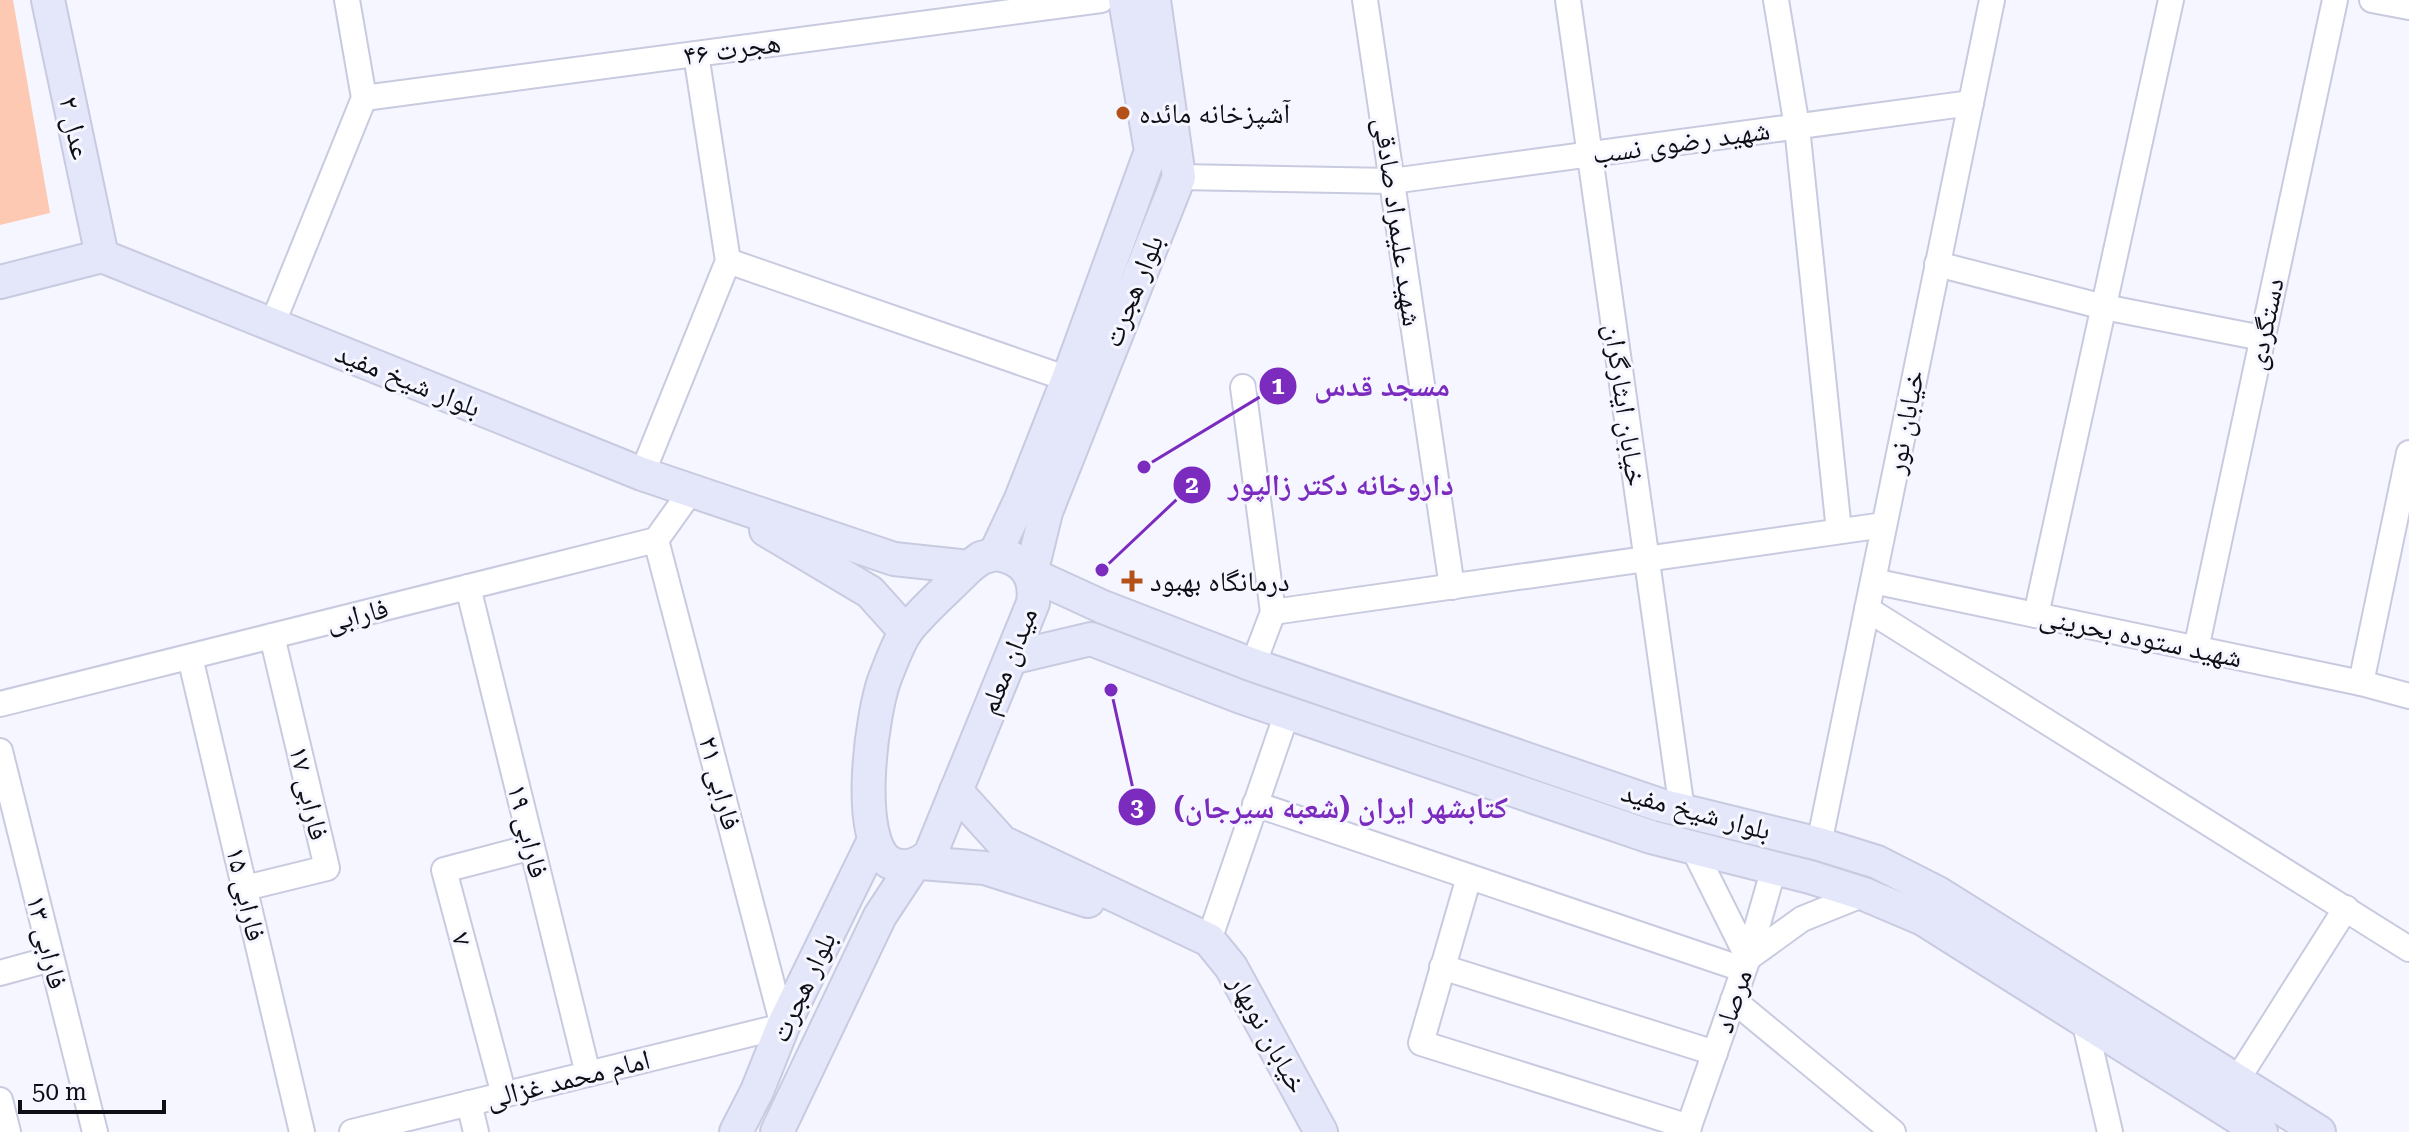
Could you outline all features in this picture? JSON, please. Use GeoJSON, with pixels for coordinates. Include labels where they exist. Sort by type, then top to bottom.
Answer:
{"type":"FeatureCollection","features":[{"type":"Feature","properties":{"kind":"street","name":"عدل ۲"},"geometry":{"type":"LineString","coordinates":[[48,0],[102,256]]}},
{"type":"Feature","properties":{"kind":"street"},"geometry":{"type":"LineString","coordinates":[[272,325],[364,98],[347,0]]}},
{"type":"Feature","properties":{"kind":"street","name":"هجرت ۴۶"},"geometry":{"type":"LineString","coordinates":[[364,98],[1101,0]]}},
{"type":"Feature","properties":{"kind":"street","name":"بلوار هجرت"},"geometry":{"type":"LineString","coordinates":[[982,561],[1020,501],[1151,151],[1125,0]]}},
{"type":"Feature","properties":{"kind":"street","name":"بلوار هجرت"},"geometry":{"type":"LineString","coordinates":[[1031,574],[1046,512],[1179,177],[1154,0]]}},
{"type":"Feature","properties":{"kind":"street","name":"شهید علیمراد صادقی"},"geometry":{"type":"LineString","coordinates":[[1365,0],[1452,587]]}},
{"type":"Feature","properties":{"kind":"street","name":"خیابان ایثارگران"},"geometry":{"type":"LineString","coordinates":[[1568,0],[1682,810]]}},
{"type":"Feature","properties":{"kind":"street"},"geometry":{"type":"LineString","coordinates":[[1776,0],[1797,127],[1839,531]]}},
{"type":"Feature","properties":{"kind":"street","name":"خیابان نور"},"geometry":{"type":"LineString","coordinates":[[1819,844],[1992,0]]}},
{"type":"Feature","properties":{"kind":"street"},"geometry":{"type":"LineString","coordinates":[[2036,615],[2171,0]]}},
{"type":"Feature","properties":{"kind":"street","name":"دستگردی"},"geometry":{"type":"LineString","coordinates":[[2196,649],[2335,0]]}},
{"type":"Feature","properties":{"kind":"street"},"geometry":{"type":"LineString","coordinates":[[2372,0],[2409,7]]}},
{"type":"Feature","properties":{"kind":"street"},"geometry":{"type":"LineString","coordinates":[[642,474],[728,261],[696,54]]}},
{"type":"Feature","properties":{"kind":"street","name":"شهید رضوی نسب"},"geometry":{"type":"LineString","coordinates":[[1179,177],[1392,181],[1971,103]]}},
{"type":"Feature","properties":{"kind":"street"},"geometry":{"type":"LineString","coordinates":[[0,282],[102,256]]}},
{"type":"Feature","properties":{"kind":"street","name":"بلوار شیخ مفید"},"geometry":{"type":"LineString","coordinates":[[102,256],[642,474],[703,495]]}},
{"type":"Feature","properties":{"kind":"street"},"geometry":{"type":"LineString","coordinates":[[728,261],[1068,379]]}},
{"type":"Feature","properties":{"kind":"street"},"geometry":{"type":"LineString","coordinates":[[1937,264],[2104,307],[2262,338]]}},
{"type":"Feature","properties":{"kind":"street"},"geometry":{"type":"LineString","coordinates":[[1243,387],[1273,612],[1253,665]]}},
{"type":"Feature","properties":{"kind":"street"},"geometry":{"type":"LineString","coordinates":[[2361,683],[2409,453]]}},
{"type":"Feature","properties":{"kind":"street"},"geometry":{"type":"LineString","coordinates":[[703,495],[894,559],[982,561]]}},
{"type":"Feature","properties":{"kind":"street"},"geometry":{"type":"LineString","coordinates":[[703,495],[870,592],[906,632]]}},
{"type":"Feature","properties":{"kind":"street"},"geometry":{"type":"LineString","coordinates":[[656,540],[703,495]]}},
{"type":"Feature","properties":{"kind":"street"},"geometry":{"type":"LineString","coordinates":[[1273,612],[1884,525]]}},
{"type":"Feature","properties":{"kind":"street","name":"فارابی"},"geometry":{"type":"LineString","coordinates":[[0,704],[656,540]]}},
{"type":"Feature","properties":{"kind":"street","name":"فارابی ۲۱"},"geometry":{"type":"LineString","coordinates":[[656,540],[783,1026]]}},
{"type":"Feature","properties":{"kind":"street","name":"میدان معلم"},"geometry":{"type":"LineString","coordinates":[[917,864],[930,855],[1033,603],[1035,589],[1031,574],[1022,563],[1009,555],[982,561]]}},
{"type":"Feature","properties":{"kind":"street"},"geometry":{"type":"LineString","coordinates":[[870,592],[887,576],[894,559]]}},
{"type":"Feature","properties":{"kind":"street"},"geometry":{"type":"LineString","coordinates":[[982,561],[906,632],[884,680],[871,731],[868,790],[873,842],[886,861],[897,866],[994,855],[1209,940],[1287,713]]}},
{"type":"Feature","properties":{"kind":"street","name":"بلوار شیخ مفید"},"geometry":{"type":"LineString","coordinates":[[1031,574],[1103,607],[1253,665],[1660,805],[1819,844],[1877,862],[1938,893],[2319,1132]]}},
{"type":"Feature","properties":{"kind":"street","name":"شهید ستوده بحرینی"},"geometry":{"type":"LineString","coordinates":[[1873,581],[2361,683],[2409,696]]}},
{"type":"Feature","properties":{"kind":"street","name":"فارابی ۱۹"},"geometry":{"type":"LineString","coordinates":[[468,587],[588,1074]]}},
{"type":"Feature","properties":{"kind":"street"},"geometry":{"type":"LineString","coordinates":[[1011,658],[1091,639],[1091,621],[1103,607]]}},
{"type":"Feature","properties":{"kind":"street"},"geometry":{"type":"LineString","coordinates":[[1867,609],[2409,949]]}},
{"type":"Feature","properties":{"kind":"street","name":"فارابی ۱۷"},"geometry":{"type":"LineString","coordinates":[[245,888],[327,868],[272,636]]}},
{"type":"Feature","properties":{"kind":"street","name":"بلوار شیخ مفید"},"geometry":{"type":"LineString","coordinates":[[1091,639],[1287,713],[1651,837],[1864,894],[1923,919],[2248,1127]]}},
{"type":"Feature","properties":{"kind":"street","name":"فارابی ۱۵"},"geometry":{"type":"LineString","coordinates":[[190,657],[302,1132]]}},
{"type":"Feature","properties":{"kind":"street"},"geometry":{"type":"LineString","coordinates":[[0,751],[95,1132]]}},
{"type":"Feature","properties":{"kind":"street","name":"فارابی ۱۳"},"geometry":{"type":"LineString","coordinates":[[0,751],[95,1132]]}},
{"type":"Feature","properties":{"kind":"street"},"geometry":{"type":"LineString","coordinates":[[956,791],[994,855]]}},
{"type":"Feature","properties":{"kind":"street"},"geometry":{"type":"LineString","coordinates":[[1255,804],[1469,877],[1745,964]]}},
{"type":"Feature","properties":{"kind":"street","name":"بلوار هجرت"},"geometry":{"type":"LineString","coordinates":[[736,1132],[757,1091],[783,1026],[873,842]]}},
{"type":"Feature","properties":{"kind":"street","name":"۷"},"geometry":{"type":"LineString","coordinates":[[504,1095],[444,870],[532,847]]}},
{"type":"Feature","properties":{"kind":"street"},"geometry":{"type":"LineString","coordinates":[[1693,848],[1745,964]]}},
{"type":"Feature","properties":{"kind":"street","name":"بلوار هجرت"},"geometry":{"type":"LineString","coordinates":[[777,1132],[880,916],[917,864]]}},
{"type":"Feature","properties":{"kind":"street","name":"مرصاد"},"geometry":{"type":"LineString","coordinates":[[1688,1129],[1745,964],[1774,868]]}},
{"type":"Feature","properties":{"kind":"street"},"geometry":{"type":"LineString","coordinates":[[1469,877],[1421,1043],[1688,1129]]}},
{"type":"Feature","properties":{"kind":"street"},"geometry":{"type":"LineString","coordinates":[[1745,964],[1802,919],[1864,894]]}},
{"type":"Feature","properties":{"kind":"street"},"geometry":{"type":"LineString","coordinates":[[2237,1080],[2346,908]]}},
{"type":"Feature","properties":{"kind":"street","name":"خیابان نوبهار"},"geometry":{"type":"LineString","coordinates":[[1209,940],[1231,967],[1321,1132]]}},
{"type":"Feature","properties":{"kind":"street"},"geometry":{"type":"LineString","coordinates":[[0,973],[51,959]]}},
{"type":"Feature","properties":{"kind":"street"},"geometry":{"type":"LineString","coordinates":[[1442,967],[1715,1053]]}},
{"type":"Feature","properties":{"kind":"street"},"geometry":{"type":"LineString","coordinates":[[1733,1000],[1893,1132]]}},
{"type":"Feature","properties":{"kind":"street"},"geometry":{"type":"LineString","coordinates":[[2084,1020],[2110,1132]]}},
{"type":"Feature","properties":{"kind":"street","name":"امام محمد غزالی"},"geometry":{"type":"LineString","coordinates":[[352,1132],[783,1026]]}},
{"type":"Feature","properties":{"kind":"street"},"geometry":{"type":"LineString","coordinates":[[0,1100],[8,1132]]}},
{"type":"Feature","properties":{"kind":"street"},"geometry":{"type":"LineString","coordinates":[[469,1103],[476,1132]]}},
{"type":"Feature","properties":{"kind":"shaded area"},"geometry":{"type":"Polygon","coordinates":[[[0,0],[13,0],[50,213],[0,225],[0,0]]]}},
{"type":"Feature","properties":{"kind":"place","name":"آشپزخانه مائده"},"geometry":{"type":"Point","coordinates":[1123,113]}},
{"type":"Feature","properties":{"kind":"place","name":"مسجد قدس"},"geometry":{"type":"Point","coordinates":[1144,467]}},
{"type":"Feature","properties":{"kind":"place","name":"داروخانه دکتر زالپور"},"geometry":{"type":"Point","coordinates":[1102,570]}},
{"type":"Feature","properties":{"kind":"place","name":"درمانگاه بهبود"},"geometry":{"type":"Point","coordinates":[1132,581]}},
{"type":"Feature","properties":{"kind":"place","name":"کتابشهر ایران (شعبه سیرجان)"},"geometry":{"type":"Point","coordinates":[1111,690]}}]}
